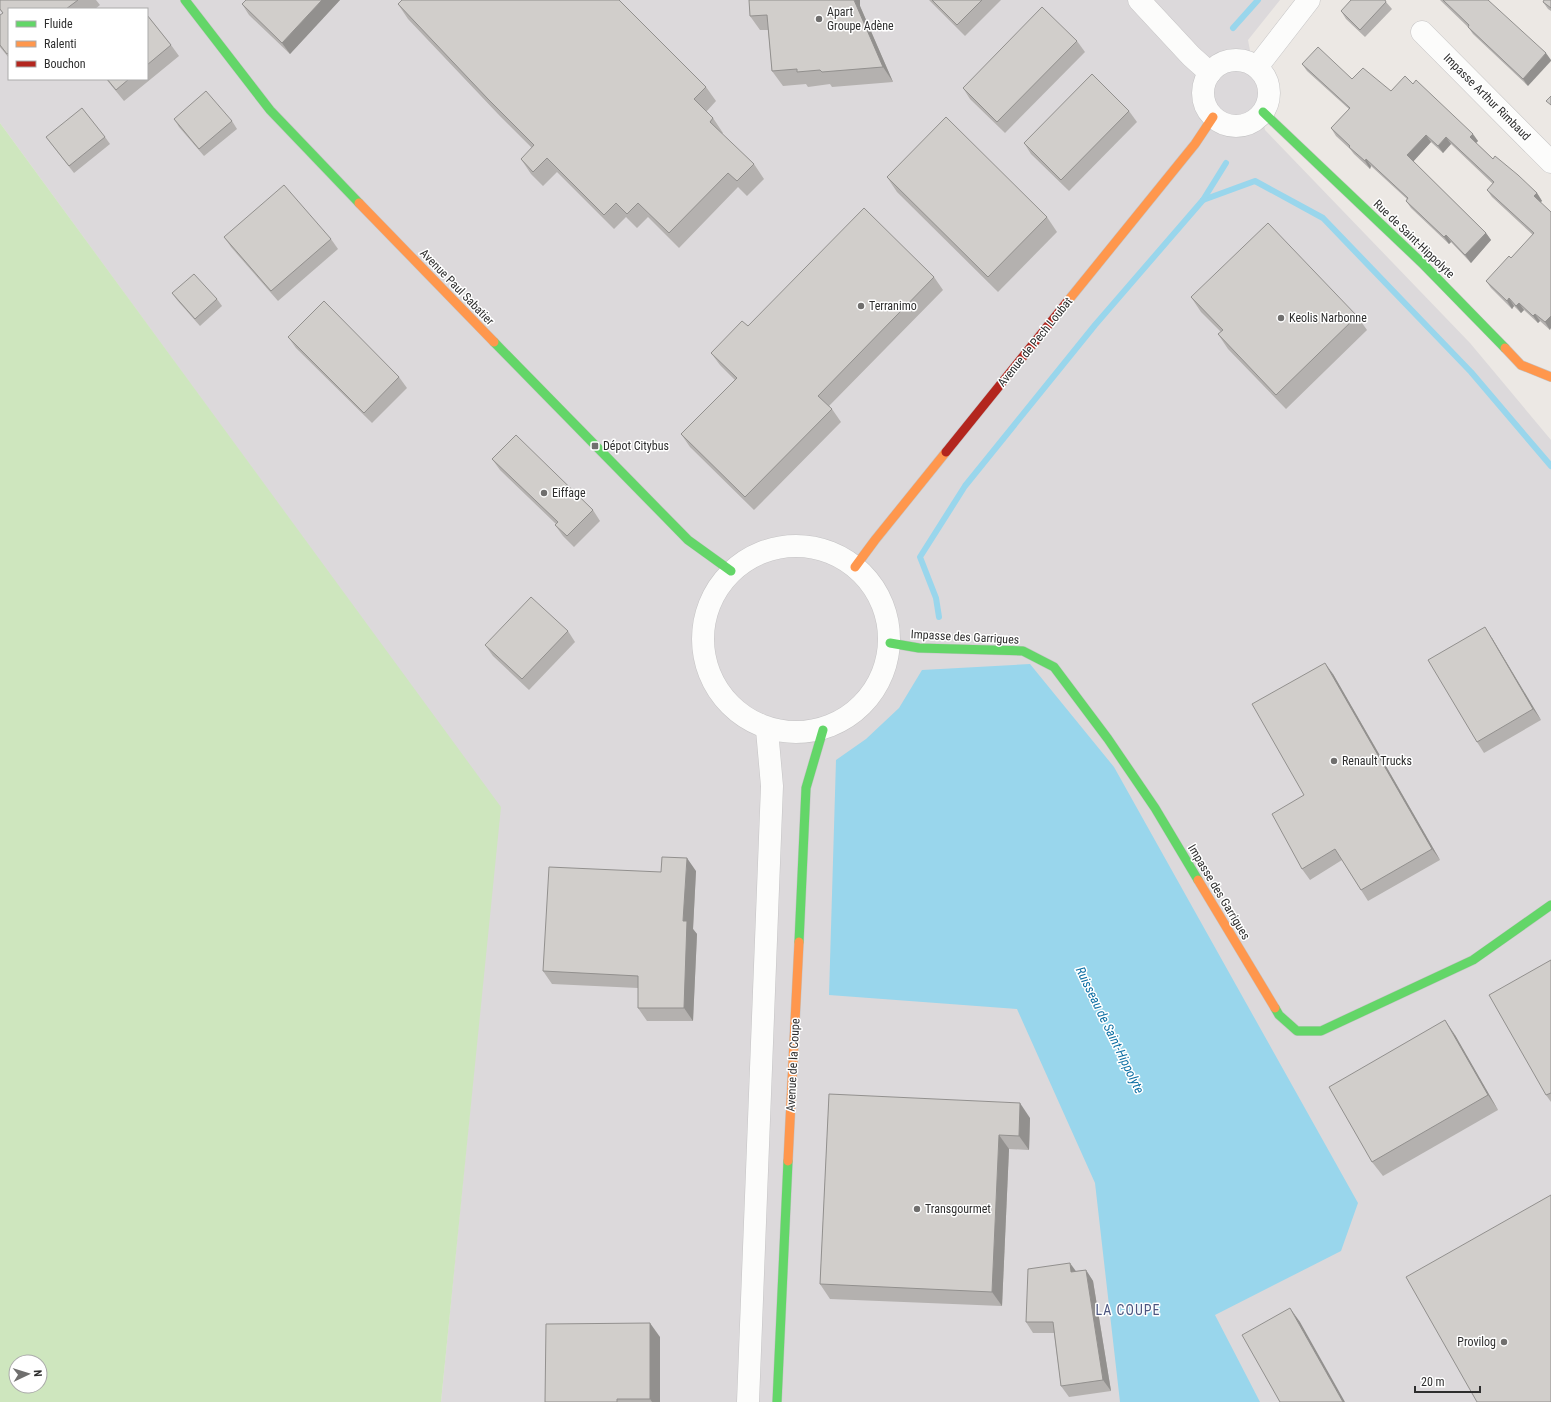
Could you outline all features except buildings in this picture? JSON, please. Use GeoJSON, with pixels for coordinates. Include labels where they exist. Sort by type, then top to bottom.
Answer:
{"type":"FeatureCollection","features":[{"type":"Feature","properties":{"kind":"street","name":"Avenue Paul Sabatier"},"geometry":{"type":"LineString","coordinates":[[185,0],[270,110],[301,144],[688,540],[731,571]]}},
{"type":"Feature","properties":{"kind":"street"},"geometry":{"type":"LineString","coordinates":[[1139,0],[1191,56],[1210,73]]}},
{"type":"Feature","properties":{"kind":"street"},"geometry":{"type":"LineString","coordinates":[[1257,67],[1309,0]]}},
{"type":"Feature","properties":{"kind":"street","name":"Impasse Arthur Rimbaud"},"geometry":{"type":"LineString","coordinates":[[1422,32],[1551,162]]}},
{"type":"Feature","properties":{"kind":"street"},"geometry":{"type":"LineString","coordinates":[[1227,61],[1242,61],[1257,67],[1268,84],[1269,94],[1263,112],[1255,120],[1244,125],[1233,126],[1222,123],[1213,117],[1207,109],[1203,96],[1205,81],[1210,73],[1217,66],[1227,61]]}},
{"type":"Feature","properties":{"kind":"street","name":"Rue de Saint-Hippolyte"},"geometry":{"type":"LineString","coordinates":[[1263,112],[1424,264],[1521,365],[1551,377]]}},
{"type":"Feature","properties":{"kind":"street","name":"Avenue de Pech Loubat"},"geometry":{"type":"LineString","coordinates":[[855,567],[1195,144],[1213,117]]}},
{"type":"Feature","properties":{"kind":"street"},"geometry":{"type":"LineString","coordinates":[[806,546],[832,553],[855,567],[874,588],[886,615],[890,643],[884,672],[870,697],[850,717],[823,730],[767,730],[738,715],[716,690],[704,660],[702,628],[712,597],[731,571],[753,555],[779,547],[806,546]]}},
{"type":"Feature","properties":{"kind":"street","name":"Impasse des Garrigues"},"geometry":{"type":"LineString","coordinates":[[890,643],[919,648],[1023,651],[1054,667],[1108,739],[1155,808],[1279,1014],[1297,1031],[1321,1031],[1473,960],[1551,905]]}},
{"type":"Feature","properties":{"kind":"street"},"geometry":{"type":"LineString","coordinates":[[748,1402],[772,786],[767,730]]}},
{"type":"Feature","properties":{"kind":"street","name":"Avenue de la Coupe"},"geometry":{"type":"LineString","coordinates":[[777,1402],[806,788],[823,730]]}},
{"type":"Feature","properties":{"kind":"shaded area"},"geometry":{"type":"Polygon","coordinates":[[[0,0],[1280,0],[1248,40],[1265,130],[1470,343],[1551,440],[1551,1402],[441,1402],[500,807],[0,123],[0,0]]]}},
{"type":"Feature","properties":{"kind":"green space"},"geometry":{"type":"Polygon","coordinates":[[[0,123],[501,807],[441,1402],[0,1402],[0,123]]]}},
{"type":"Feature","properties":{"kind":"water","name":"Ruisseau de Saint-Hippolyte"},"geometry":{"type":"Polygon","coordinates":[[[1030,664],[1114,767],[1358,1203],[1341,1251],[1215,1315],[1260,1402],[1120,1402],[1095,1183],[1017,1009],[829,995],[836,760],[866,739],[899,708],[922,670],[1030,664]]]}},
{"type":"Feature","properties":{"kind":"waterway"},"geometry":{"type":"LineString","coordinates":[[1233,28],[1258,0]]}},
{"type":"Feature","properties":{"kind":"waterway"},"geometry":{"type":"LineString","coordinates":[[939,617],[936,598],[920,557],[965,486],[1095,325],[1203,200],[1226,163]]}},
{"type":"Feature","properties":{"kind":"waterway"},"geometry":{"type":"LineString","coordinates":[[1203,200],[1255,181],[1323,218],[1471,372],[1551,466]]}},
{"type":"Feature","properties":{"kind":"traffic: fast"},"geometry":{"type":"LineString","coordinates":[[185,0],[270,110],[359,203]]}},
{"type":"Feature","properties":{"kind":"traffic: fast"},"geometry":{"type":"LineString","coordinates":[[1263,112],[1423,264],[1505,348]]}},
{"type":"Feature","properties":{"kind":"traffic: fast"},"geometry":{"type":"LineString","coordinates":[[494,342],[688,540],[731,571]]}},
{"type":"Feature","properties":{"kind":"traffic: fast"},"geometry":{"type":"LineString","coordinates":[[890,643],[919,648],[1023,651],[1054,667],[1108,739],[1155,808],[1198,880]]}},
{"type":"Feature","properties":{"kind":"traffic: fast"},"geometry":{"type":"LineString","coordinates":[[799,942],[806,788],[823,730]]}},
{"type":"Feature","properties":{"kind":"traffic: fast"},"geometry":{"type":"LineString","coordinates":[[1275,1008],[1279,1015],[1297,1031],[1321,1031],[1473,960],[1551,905]]}},
{"type":"Feature","properties":{"kind":"traffic: fast"},"geometry":{"type":"LineString","coordinates":[[777,1402],[788,1161]]}},
{"type":"Feature","properties":{"kind":"traffic: slow"},"geometry":{"type":"LineString","coordinates":[[1067,302],[1195,144],[1213,117]]}},
{"type":"Feature","properties":{"kind":"traffic: slow"},"geometry":{"type":"LineString","coordinates":[[359,203],[494,342]]}},
{"type":"Feature","properties":{"kind":"traffic: slow"},"geometry":{"type":"LineString","coordinates":[[1505,348],[1521,365],[1551,377]]}},
{"type":"Feature","properties":{"kind":"traffic: slow"},"geometry":{"type":"LineString","coordinates":[[855,567],[946,452]]}},
{"type":"Feature","properties":{"kind":"traffic: slow"},"geometry":{"type":"LineString","coordinates":[[1198,880],[1275,1008]]}},
{"type":"Feature","properties":{"kind":"traffic: slow"},"geometry":{"type":"LineString","coordinates":[[788,1161],[799,942]]}},
{"type":"Feature","properties":{"kind":"traffic: jam"},"geometry":{"type":"LineString","coordinates":[[946,452],[1067,302]]}},
{"type":"Feature","properties":{"kind":"place","name":"Apart Groupe Adène"},"geometry":{"type":"Point","coordinates":[819,19]}},
{"type":"Feature","properties":{"kind":"place","name":"Terranimo"},"geometry":{"type":"Point","coordinates":[861,306]}},
{"type":"Feature","properties":{"kind":"place","name":"Keolis Narbonne"},"geometry":{"type":"Point","coordinates":[1281,318]}},
{"type":"Feature","properties":{"kind":"place","name":"Dépot Citybus"},"geometry":{"type":"Point","coordinates":[595,446]}},
{"type":"Feature","properties":{"kind":"place","name":"Eiffage"},"geometry":{"type":"Point","coordinates":[544,493]}},
{"type":"Feature","properties":{"kind":"place","name":"Renault Trucks"},"geometry":{"type":"Point","coordinates":[1334,761]}},
{"type":"Feature","properties":{"kind":"place","name":"Transgourmet"},"geometry":{"type":"Point","coordinates":[917,1209]}},
{"type":"Feature","properties":{"kind":"place","name":"Provilog"},"geometry":{"type":"Point","coordinates":[1504,1342]}},
{"type":"Feature","properties":{"kind":"district","name":"LA COUPE"},"geometry":{"type":"Point","coordinates":[1128,1310]}}]}
